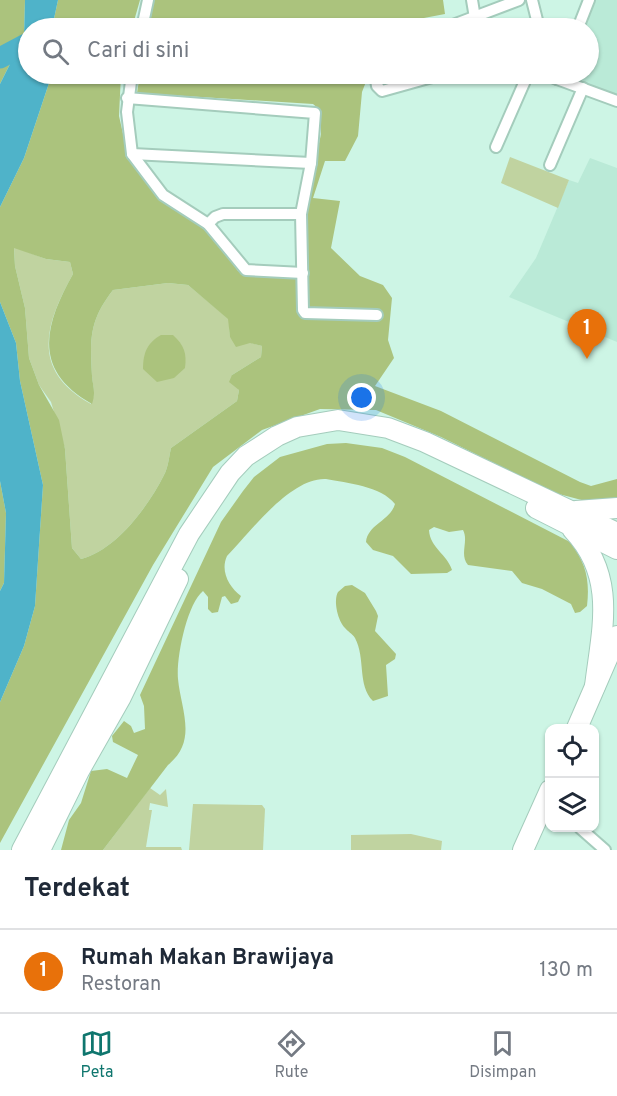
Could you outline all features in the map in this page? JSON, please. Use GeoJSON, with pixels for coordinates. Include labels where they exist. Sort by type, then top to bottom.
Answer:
{"type":"FeatureCollection","features":[{"type":"Feature","properties":{"kind":"highway"},"geometry":{"type":"LineString","coordinates":[[22,850],[189,534],[230,473],[246,456],[264,443],[297,427],[319,422],[338,420],[371,424],[426,442],[570,517],[617,549]]}},
{"type":"Feature","properties":{"kind":"highway"},"geometry":{"type":"LineString","coordinates":[[40,850],[79,771],[121,697],[206,522],[238,476],[273,446],[300,434],[328,429],[352,428],[380,433],[401,440],[570,517],[617,533]]}},
{"type":"Feature","properties":{"kind":"highway"},"geometry":{"type":"LineString","coordinates":[[570,517],[617,508]]}},
{"type":"Feature","properties":{"kind":"highway"},"geometry":{"type":"LineString","coordinates":[[570,517],[596,560],[602,579],[603,604],[595,686]]}},
{"type":"Feature","properties":{"kind":"highway"},"geometry":{"type":"LineString","coordinates":[[579,724],[617,636]]}},
{"type":"Feature","properties":{"kind":"highway"},"geometry":{"type":"LineString","coordinates":[[523,850],[545,803]]}},
{"type":"Feature","properties":{"kind":"street"},"geometry":{"type":"LineString","coordinates":[[144,18],[147,0]]}},
{"type":"Feature","properties":{"kind":"street"},"geometry":{"type":"LineString","coordinates":[[472,0],[475,18],[519,0]]}},
{"type":"Feature","properties":{"kind":"street"},"geometry":{"type":"LineString","coordinates":[[532,0],[536,18]]}},
{"type":"Feature","properties":{"kind":"street"},"geometry":{"type":"LineString","coordinates":[[582,18],[589,0]]}},
{"type":"Feature","properties":{"kind":"street"},"geometry":{"type":"LineString","coordinates":[[130,84],[127,98],[132,154],[163,195],[208,224],[246,270],[303,273]]}},
{"type":"Feature","properties":{"kind":"street"},"geometry":{"type":"LineString","coordinates":[[377,84],[382,91],[407,84]]}},
{"type":"Feature","properties":{"kind":"street"},"geometry":{"type":"LineString","coordinates":[[496,147],[524,84]]}},
{"type":"Feature","properties":{"kind":"street"},"geometry":{"type":"LineString","coordinates":[[575,84],[617,101]]}},
{"type":"Feature","properties":{"kind":"street"},"geometry":{"type":"LineString","coordinates":[[550,165],[583,88]]}},
{"type":"Feature","properties":{"kind":"street"},"geometry":{"type":"LineString","coordinates":[[127,98],[314,112],[316,118],[311,163],[301,214],[302,307],[305,313],[377,315]]}},
{"type":"Feature","properties":{"kind":"street"},"geometry":{"type":"LineString","coordinates":[[132,154],[311,163]]}},
{"type":"Feature","properties":{"kind":"street"},"geometry":{"type":"LineString","coordinates":[[208,224],[215,217],[224,214],[301,214]]}},
{"type":"Feature","properties":{"kind":"street"},"geometry":{"type":"LineString","coordinates":[[585,832],[605,850]]}},
{"type":"Feature","properties":{"kind":"shaded area"},"geometry":{"type":"Polygon","coordinates":[[[596,0],[617,0],[617,97],[582,84],[599,84],[599,18],[589,18],[596,0]]]}},
{"type":"Feature","properties":{"kind":"shaded area"},"geometry":{"type":"Polygon","coordinates":[[[510,157],[569,180],[558,208],[501,183],[510,157]]]}},
{"type":"Feature","properties":{"kind":"shaded area"},"geometry":{"type":"Polygon","coordinates":[[[590,158],[617,168],[617,342],[509,297],[536,258],[569,180],[578,183],[590,158]]]}},
{"type":"Feature","properties":{"kind":"shaded area"},"geometry":{"type":"Polygon","coordinates":[[[14,247],[46,259],[70,262],[73,274],[55,311],[50,328],[51,361],[59,376],[72,391],[91,404],[94,393],[91,341],[99,311],[113,290],[168,283],[188,285],[229,319],[230,337],[262,346],[261,357],[232,375],[239,390],[237,401],[171,448],[165,472],[149,500],[130,526],[106,547],[81,559],[72,548],[65,449],[51,402],[39,385],[29,358],[25,308],[15,266],[14,247]]]}},
{"type":"Feature","properties":{"kind":"shaded area"},"geometry":{"type":"Polygon","coordinates":[[[150,788],[160,795],[166,789],[168,807],[150,803],[149,810],[152,810],[146,847],[181,847],[182,850],[103,850],[150,788]]]}},
{"type":"Feature","properties":{"kind":"shaded area"},"geometry":{"type":"Polygon","coordinates":[[[193,804],[262,805],[265,809],[263,850],[189,850],[193,804]]]}},
{"type":"Feature","properties":{"kind":"shaded area"},"geometry":{"type":"Polygon","coordinates":[[[411,834],[442,841],[441,850],[351,850],[351,835],[411,834]]]}},
{"type":"Feature","properties":{"kind":"green space"},"geometry":{"type":"Polygon","coordinates":[[[0,0],[25,0],[24,18],[18,18],[18,48],[0,84],[0,0]]]}},
{"type":"Feature","properties":{"kind":"green space"},"geometry":{"type":"Polygon","coordinates":[[[58,0],[140,0],[135,18],[54,18],[58,0]]]}},
{"type":"Feature","properties":{"kind":"green space"},"geometry":{"type":"Polygon","coordinates":[[[154,0],[443,0],[445,14],[424,18],[151,18],[154,0]]]}},
{"type":"Feature","properties":{"kind":"green space"},"geometry":{"type":"Polygon","coordinates":[[[49,84],[121,84],[119,116],[128,156],[207,228],[238,271],[248,275],[299,276],[298,312],[311,309],[306,308],[305,212],[321,134],[319,109],[313,104],[137,93],[138,84],[365,84],[362,92],[358,136],[345,161],[325,161],[313,198],[340,201],[331,248],[360,276],[383,285],[392,298],[388,340],[394,358],[375,386],[441,411],[580,482],[591,486],[617,479],[617,497],[593,503],[555,493],[441,437],[376,410],[320,409],[262,430],[213,467],[153,565],[0,843],[0,702],[24,646],[35,606],[43,485],[20,381],[16,343],[0,302],[0,207],[24,158],[49,84]],[[14,248],[15,266],[25,308],[29,358],[39,385],[59,420],[65,449],[72,548],[81,559],[106,547],[130,526],[149,500],[165,472],[171,448],[237,401],[239,390],[229,382],[232,375],[261,357],[262,346],[250,343],[236,347],[230,337],[228,319],[188,285],[168,283],[113,290],[99,311],[91,341],[94,393],[92,404],[73,391],[59,376],[52,361],[49,345],[56,311],[73,274],[70,262],[46,259],[14,248]]]}},
{"type":"Feature","properties":{"kind":"green space"},"geometry":{"type":"Polygon","coordinates":[[[161,335],[173,335],[177,339],[184,350],[186,363],[185,368],[174,378],[157,382],[143,369],[143,363],[149,345],[161,335]]]}},
{"type":"Feature","properties":{"kind":"green space"},"geometry":{"type":"Polygon","coordinates":[[[346,443],[382,448],[405,457],[570,542],[586,572],[587,606],[575,613],[571,604],[542,589],[522,583],[512,571],[468,565],[464,557],[465,534],[463,530],[449,532],[434,527],[429,530],[432,542],[450,564],[452,570],[447,573],[411,574],[393,556],[373,550],[366,542],[371,531],[392,510],[395,504],[389,498],[373,489],[326,479],[299,487],[272,508],[227,556],[225,573],[229,583],[241,596],[238,602],[231,604],[225,596],[222,597],[218,612],[212,613],[208,609],[208,597],[203,591],[192,607],[179,658],[178,679],[185,735],[183,746],[177,756],[103,850],[61,850],[69,820],[81,803],[91,771],[107,769],[127,778],[138,755],[113,742],[112,736],[124,721],[131,726],[134,733],[145,729],[144,706],[140,695],[221,522],[254,477],[280,457],[327,444],[346,443]]]}},
{"type":"Feature","properties":{"kind":"green space"},"geometry":{"type":"Polygon","coordinates":[[[0,481],[6,513],[4,583],[0,591],[0,481]]]}},
{"type":"Feature","properties":{"kind":"green space"},"geometry":{"type":"Polygon","coordinates":[[[352,585],[365,593],[378,616],[375,631],[396,654],[395,659],[386,665],[388,696],[373,701],[365,687],[360,654],[354,636],[342,625],[337,611],[338,592],[345,586],[352,585]]]}},
{"type":"Feature","properties":{"kind":"water"},"geometry":{"type":"Polygon","coordinates":[[[25,0],[58,0],[54,18],[24,18],[25,0]]]}},
{"type":"Feature","properties":{"kind":"water"},"geometry":{"type":"Polygon","coordinates":[[[18,48],[18,84],[49,84],[24,158],[0,207],[0,84],[18,48]]]}},
{"type":"Feature","properties":{"kind":"water"},"geometry":{"type":"Polygon","coordinates":[[[0,302],[16,343],[20,381],[43,485],[35,606],[24,646],[0,702],[0,591],[4,583],[6,513],[0,481],[0,302]]]}},
{"type":"Feature","properties":{"kind":"waterway"},"geometry":{"type":"LineString","coordinates":[[0,58],[18,48]]}},
{"type":"Feature","properties":{"kind":"place","name":"Rumah Makan Brawijaya"},"geometry":{"type":"Point","coordinates":[587,359]}}]}
